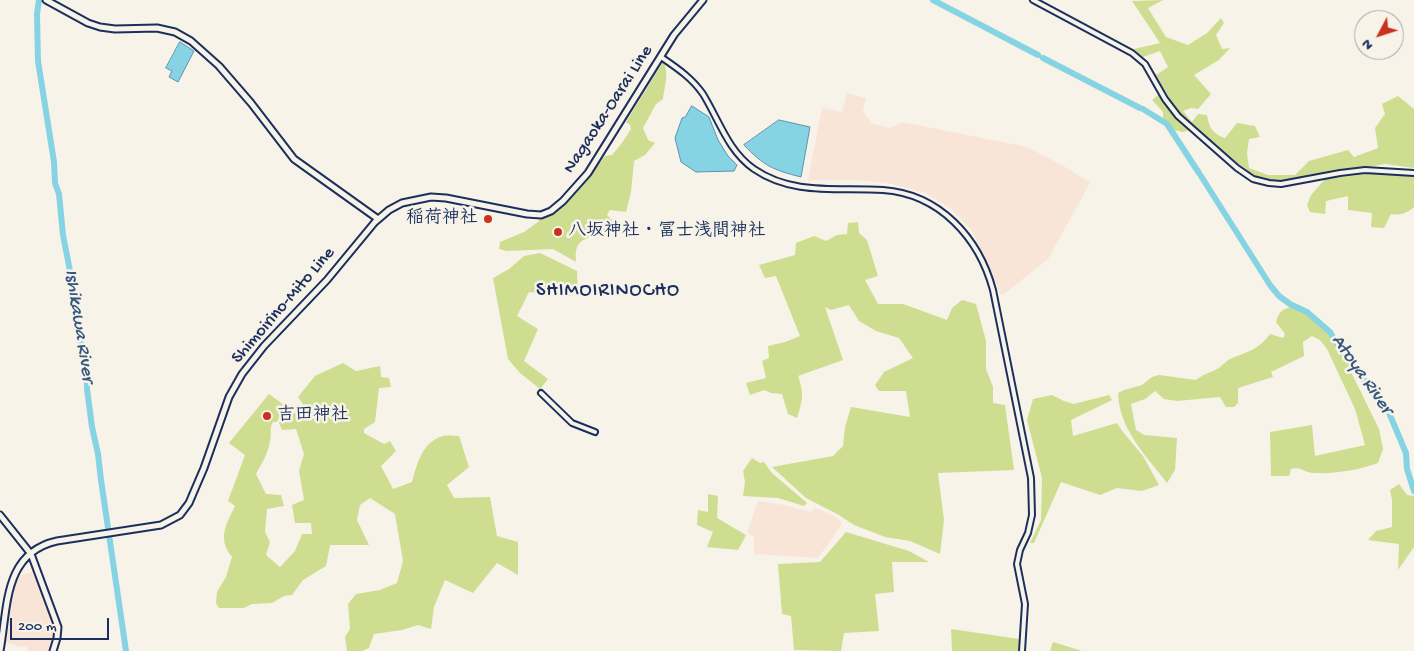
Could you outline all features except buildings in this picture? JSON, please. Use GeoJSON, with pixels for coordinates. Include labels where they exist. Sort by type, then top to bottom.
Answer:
{"type":"FeatureCollection","features":[{"type":"Feature","properties":{"kind":"main road"},"geometry":{"type":"LineString","coordinates":[[46,0],[88,23],[100,27],[115,29],[157,28],[175,32],[191,40],[219,66],[251,103],[294,159],[378,219]]}},
{"type":"Feature","properties":{"kind":"main road","name":"Nagaoka-Oarai Line"},"geometry":{"type":"LineString","coordinates":[[378,219],[402,203],[431,197],[446,198],[527,214],[541,215],[548,212],[563,201],[588,173],[679,28],[703,0]]}},
{"type":"Feature","properties":{"kind":"main road","name":"Shimoirino-Mito Line"},"geometry":{"type":"LineString","coordinates":[[0,651],[13,577],[20,565],[31,554],[49,543],[162,525],[184,512],[192,499],[229,397],[242,374],[270,340],[327,280],[378,219]]}},
{"type":"Feature","properties":{"kind":"main road"},"geometry":{"type":"LineString","coordinates":[[0,516],[31,554],[57,622],[58,633],[53,651]]}},
{"type":"Feature","properties":{"kind":"street"},"geometry":{"type":"LineString","coordinates":[[1033,0],[1140,58],[1165,99],[1178,116],[1237,168],[1253,178],[1268,183],[1281,184],[1365,170],[1414,173]]}},
{"type":"Feature","properties":{"kind":"street"},"geometry":{"type":"LineString","coordinates":[[661,57],[692,81],[703,95],[730,144],[743,159],[760,173],[783,184],[801,188],[885,190],[914,197],[940,211],[955,222],[978,251],[987,269],[993,290],[1031,478],[1032,515],[1017,564],[1025,604],[1022,651]]}},
{"type":"Feature","properties":{"kind":"street"},"geometry":{"type":"LineString","coordinates":[[541,393],[572,423],[595,432]]}},
{"type":"Feature","properties":{"kind":"shaded area"},"geometry":{"type":"Polygon","coordinates":[[[847,93],[866,98],[863,111],[872,124],[890,128],[902,122],[1027,147],[1069,169],[1090,183],[1048,259],[1003,295],[1000,294],[971,229],[950,208],[925,193],[888,183],[855,180],[808,180],[822,108],[842,112],[847,93]]]}},
{"type":"Feature","properties":{"kind":"shaded area"},"geometry":{"type":"Polygon","coordinates":[[[758,501],[811,512],[815,508],[837,518],[842,524],[818,558],[754,554],[754,537],[747,532],[758,501]]]}},
{"type":"Feature","properties":{"kind":"shaded area"},"geometry":{"type":"Polygon","coordinates":[[[36,571],[55,625],[55,638],[51,651],[28,651],[26,646],[21,647],[5,642],[18,576],[36,571]]]}},
{"type":"Feature","properties":{"kind":"green space"},"geometry":{"type":"Polygon","coordinates":[[[1163,0],[1148,8],[1166,37],[1188,45],[1207,33],[1221,18],[1224,23],[1216,35],[1222,49],[1230,48],[1219,60],[1194,75],[1211,94],[1198,109],[1191,108],[1183,111],[1192,122],[1198,114],[1207,115],[1212,130],[1217,135],[1225,138],[1237,123],[1255,126],[1260,137],[1249,139],[1247,153],[1249,168],[1268,175],[1295,175],[1309,161],[1348,150],[1354,157],[1378,148],[1375,128],[1385,114],[1382,104],[1398,96],[1414,109],[1414,168],[1385,164],[1282,182],[1267,181],[1253,176],[1187,121],[1175,108],[1156,75],[1168,67],[1160,51],[1143,57],[1134,49],[1160,43],[1132,1],[1163,0]]]}},
{"type":"Feature","properties":{"kind":"green space"},"geometry":{"type":"Polygon","coordinates":[[[663,62],[666,75],[663,99],[656,104],[643,128],[648,140],[655,143],[645,155],[634,161],[631,192],[626,212],[610,210],[607,215],[613,221],[602,231],[585,239],[578,245],[576,262],[553,249],[507,251],[499,249],[500,242],[524,232],[541,218],[550,215],[562,206],[587,180],[605,156],[612,155],[631,129],[630,125],[626,122],[663,62]]]}},
{"type":"Feature","properties":{"kind":"green space"},"geometry":{"type":"Polygon","coordinates":[[[1159,94],[1189,130],[1183,132],[1173,130],[1163,118],[1163,112],[1152,100],[1159,94]]]}},
{"type":"Feature","properties":{"kind":"green space"},"geometry":{"type":"Polygon","coordinates":[[[1390,173],[1414,176],[1414,207],[1403,214],[1391,214],[1384,228],[1371,227],[1372,213],[1348,210],[1348,196],[1326,201],[1325,214],[1310,212],[1307,205],[1311,195],[1325,179],[1390,173]]]}},
{"type":"Feature","properties":{"kind":"green space"},"geometry":{"type":"Polygon","coordinates":[[[858,222],[859,233],[867,240],[878,276],[865,280],[878,304],[903,304],[947,320],[952,308],[962,300],[976,304],[986,341],[986,369],[993,387],[993,403],[1005,405],[1014,470],[938,473],[944,520],[940,554],[910,541],[885,537],[854,525],[806,498],[772,467],[833,456],[843,446],[845,427],[851,407],[910,417],[906,391],[879,391],[875,385],[884,372],[913,358],[899,338],[876,331],[859,321],[849,305],[831,310],[825,307],[843,360],[798,376],[802,397],[797,418],[788,414],[782,394],[764,390],[750,395],[746,383],[766,378],[762,361],[769,358],[768,346],[800,336],[776,276],[765,278],[759,265],[795,255],[796,243],[814,236],[826,241],[837,235],[847,234],[848,223],[858,222]]]}},
{"type":"Feature","properties":{"kind":"green space"},"geometry":{"type":"Polygon","coordinates":[[[540,253],[577,271],[578,294],[567,296],[529,292],[517,316],[538,329],[524,361],[548,379],[540,389],[520,373],[508,359],[493,278],[509,269],[524,256],[540,253]]]}},
{"type":"Feature","properties":{"kind":"green space"},"geometry":{"type":"Polygon","coordinates":[[[1292,306],[1315,319],[1334,337],[1379,429],[1383,449],[1378,463],[1355,470],[1330,473],[1311,473],[1295,468],[1291,469],[1289,476],[1271,476],[1270,432],[1312,425],[1315,456],[1365,445],[1355,409],[1327,349],[1320,340],[1312,336],[1303,342],[1304,356],[1271,372],[1273,377],[1238,388],[1238,403],[1234,407],[1226,407],[1220,397],[1177,401],[1164,399],[1155,391],[1145,399],[1131,404],[1136,430],[1144,435],[1177,438],[1175,470],[1167,483],[1128,430],[1123,418],[1118,393],[1142,385],[1152,377],[1159,375],[1196,380],[1218,369],[1230,359],[1257,347],[1270,334],[1283,338],[1285,334],[1276,322],[1281,311],[1292,306]]]}},
{"type":"Feature","properties":{"kind":"green space"},"geometry":{"type":"Polygon","coordinates":[[[343,363],[356,371],[380,366],[381,377],[389,378],[391,387],[379,388],[375,422],[364,429],[364,433],[384,444],[390,441],[396,451],[381,466],[393,489],[412,482],[422,454],[430,443],[443,436],[459,436],[469,467],[447,485],[454,498],[490,497],[497,536],[518,542],[518,575],[497,563],[473,593],[445,580],[434,607],[431,629],[418,625],[402,630],[374,634],[369,648],[362,651],[347,651],[345,637],[350,629],[348,604],[356,594],[380,590],[397,583],[403,561],[395,514],[370,498],[360,505],[357,520],[369,545],[330,545],[326,566],[303,580],[292,595],[284,596],[272,603],[252,604],[244,608],[219,608],[216,603],[217,592],[226,577],[232,557],[227,550],[224,538],[226,525],[235,506],[228,501],[245,455],[229,443],[269,394],[284,405],[277,422],[272,424],[268,450],[256,474],[266,494],[281,495],[284,506],[267,509],[265,532],[270,542],[266,555],[280,567],[295,551],[302,534],[312,534],[311,523],[295,523],[292,505],[304,500],[299,471],[304,454],[296,429],[282,430],[279,423],[287,408],[293,414],[304,406],[298,397],[315,376],[343,363]]]}},
{"type":"Feature","properties":{"kind":"green space"},"geometry":{"type":"Polygon","coordinates":[[[1052,395],[1074,404],[1109,395],[1112,400],[1071,420],[1073,436],[1117,423],[1143,456],[1159,485],[1142,491],[1117,488],[1100,495],[1061,482],[1034,543],[1030,543],[1041,520],[1042,478],[1027,420],[1033,399],[1052,395]]]}},
{"type":"Feature","properties":{"kind":"green space"},"geometry":{"type":"Polygon","coordinates":[[[752,458],[760,463],[764,462],[772,473],[807,503],[804,506],[778,498],[743,496],[745,482],[743,471],[752,458]]]}},
{"type":"Feature","properties":{"kind":"green space"},"geometry":{"type":"Polygon","coordinates":[[[1399,484],[1407,495],[1414,496],[1414,547],[1398,570],[1399,544],[1368,540],[1376,531],[1392,527],[1390,490],[1399,484]]]}},
{"type":"Feature","properties":{"kind":"green space"},"geometry":{"type":"Polygon","coordinates":[[[708,494],[718,496],[717,518],[746,535],[738,550],[707,547],[713,532],[697,525],[698,510],[708,512],[708,494]]]}},
{"type":"Feature","properties":{"kind":"green space"},"geometry":{"type":"Polygon","coordinates":[[[846,532],[909,551],[929,562],[892,562],[894,592],[875,594],[879,631],[844,633],[841,651],[794,650],[791,616],[782,614],[778,564],[820,562],[846,532]]]}},
{"type":"Feature","properties":{"kind":"green space"},"geometry":{"type":"Polygon","coordinates":[[[951,629],[1019,639],[1018,651],[952,651],[951,629]]]}},
{"type":"Feature","properties":{"kind":"green space"},"geometry":{"type":"Polygon","coordinates":[[[1053,642],[1082,651],[1050,651],[1053,642]]]}},
{"type":"Feature","properties":{"kind":"water"},"geometry":{"type":"Polygon","coordinates":[[[180,42],[194,51],[178,82],[169,77],[172,71],[166,68],[180,42]]]}},
{"type":"Feature","properties":{"kind":"water"},"geometry":{"type":"Polygon","coordinates":[[[692,106],[709,117],[718,140],[728,156],[737,165],[734,171],[696,172],[681,162],[675,138],[682,118],[685,117],[692,106]]]}},
{"type":"Feature","properties":{"kind":"water"},"geometry":{"type":"Polygon","coordinates":[[[779,120],[810,127],[801,177],[770,166],[757,158],[744,145],[779,120]]]}},
{"type":"Feature","properties":{"kind":"waterway","name":"Ishikawa River"},"geometry":{"type":"LineString","coordinates":[[39,0],[37,14],[38,61],[71,286],[75,295],[81,352],[84,357],[84,374],[98,454],[126,651]]}},
{"type":"Feature","properties":{"kind":"waterway","name":"Atoya River"},"geometry":{"type":"LineString","coordinates":[[933,0],[1038,55]]}},
{"type":"Feature","properties":{"kind":"waterway","name":"Atoya River"},"geometry":{"type":"LineString","coordinates":[[1043,58],[1140,108]]}},
{"type":"Feature","properties":{"kind":"waterway","name":"Atoya River"},"geometry":{"type":"LineString","coordinates":[[1143,109],[1167,124],[1199,173]]}},
{"type":"Feature","properties":{"kind":"waterway","name":"Atoya River"},"geometry":{"type":"LineString","coordinates":[[1201,176],[1270,285],[1279,296],[1290,304]]}},
{"type":"Feature","properties":{"kind":"waterway","name":"Atoya River"},"geometry":{"type":"LineString","coordinates":[[1292,305],[1307,312],[1330,332],[1346,358],[1371,391],[1387,408],[1406,453],[1407,469],[1414,491]]}},
{"type":"Feature","properties":{"kind":"place","name":"稲荷神社"},"geometry":{"type":"Point","coordinates":[488,219]}},
{"type":"Feature","properties":{"kind":"place","name":"八坂神社・冨士浅間神社"},"geometry":{"type":"Point","coordinates":[558,232]}},
{"type":"Feature","properties":{"kind":"place","name":"吉田神社"},"geometry":{"type":"Point","coordinates":[267,416]}},
{"type":"Feature","properties":{"kind":"district","name":"SHIMOIRINOCHO"},"geometry":{"type":"Point","coordinates":[608,292]}}]}
